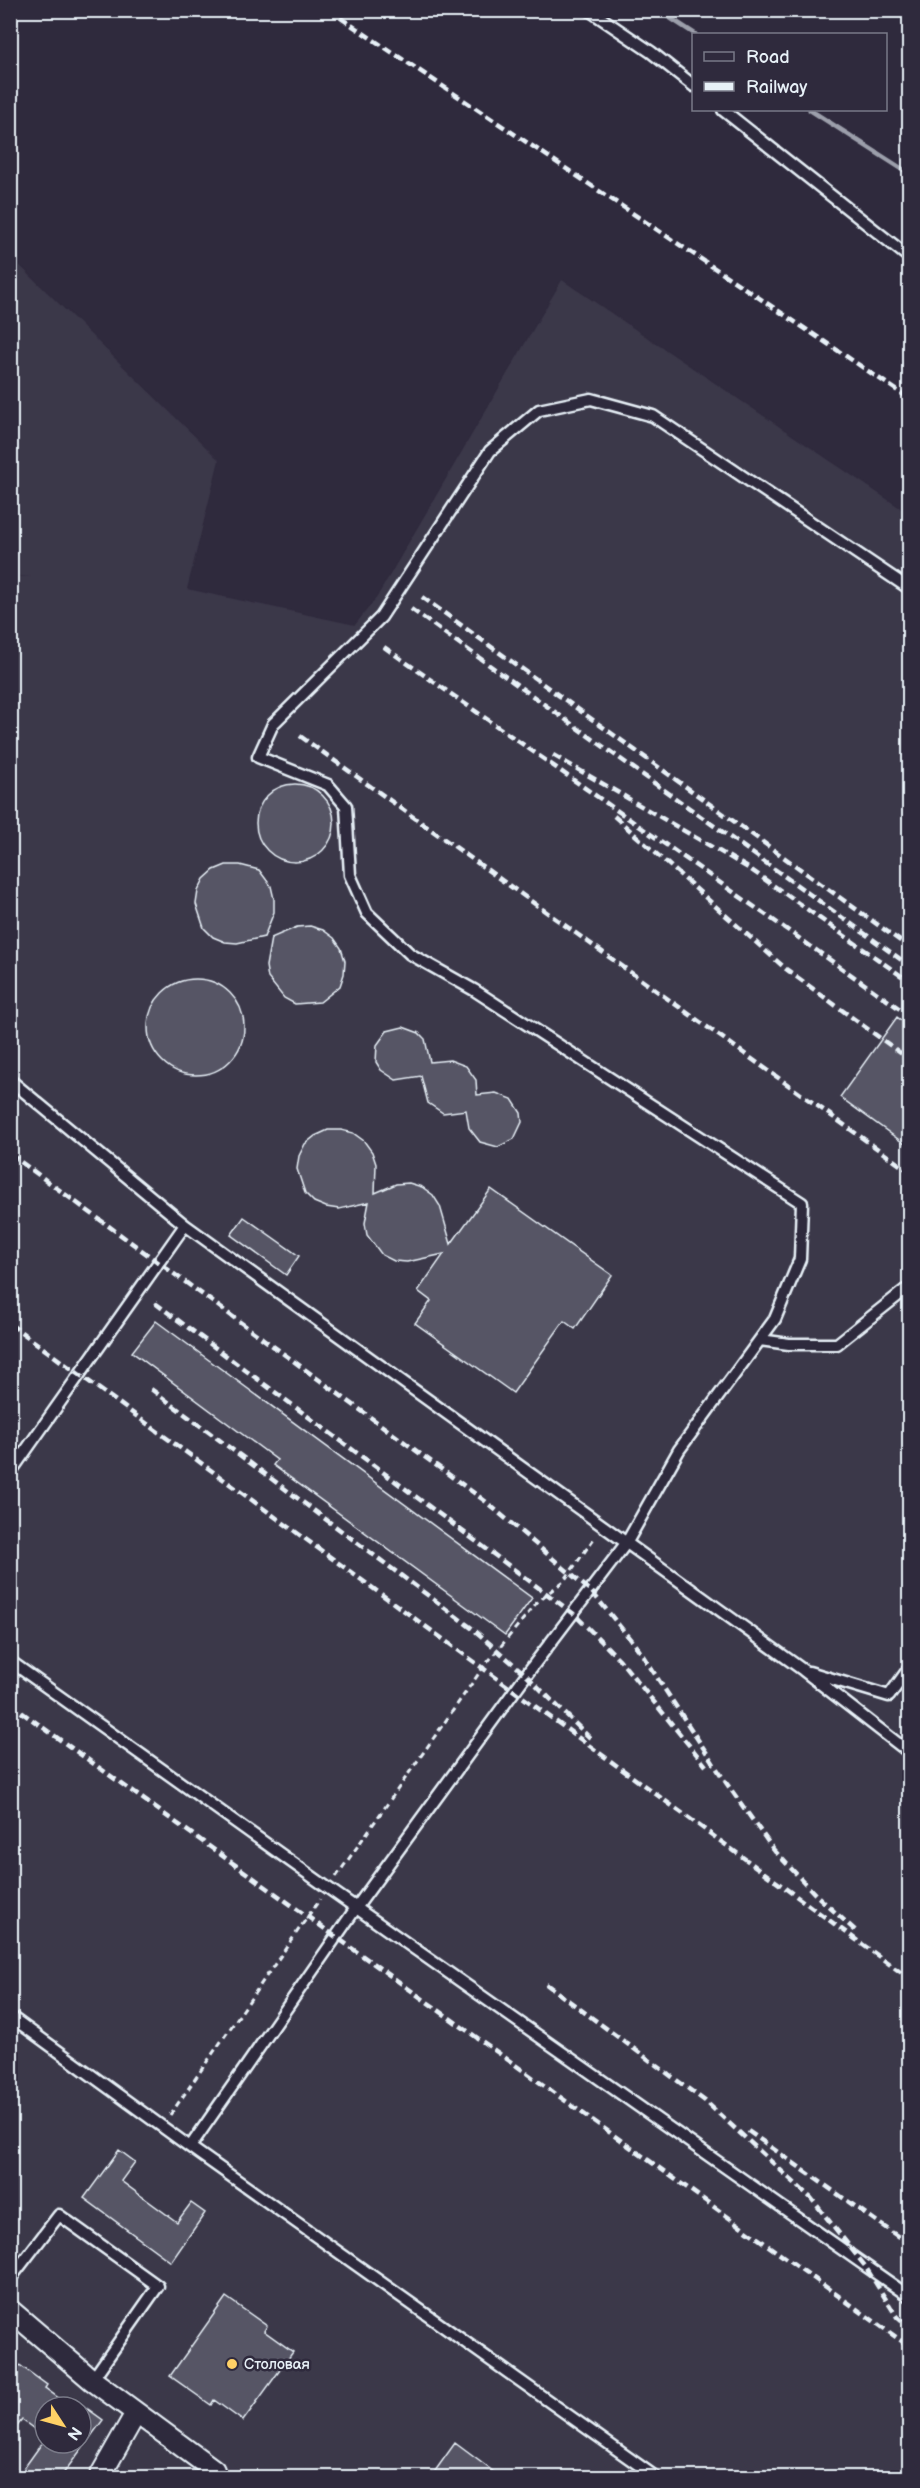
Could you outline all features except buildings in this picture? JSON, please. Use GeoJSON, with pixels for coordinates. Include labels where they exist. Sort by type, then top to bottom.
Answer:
{"type":"FeatureCollection","features":[{"type":"Feature","properties":{"kind":"street"},"geometry":{"type":"LineString","coordinates":[[10,2310],[92,2380],[217,2475]]}},
{"type":"Feature","properties":{"kind":"street"},"geometry":{"type":"LineString","coordinates":[[99,2478],[136,2413]]}},
{"type":"Feature","properties":{"kind":"lane"},"geometry":{"type":"LineString","coordinates":[[589,10],[651,52],[692,85]]}},
{"type":"Feature","properties":{"kind":"lane"},"geometry":{"type":"LineString","coordinates":[[724,111],[909,258]]}},
{"type":"Feature","properties":{"kind":"lane"},"geometry":{"type":"LineString","coordinates":[[190,2147],[356,1908],[526,1675],[627,1542],[679,1450],[775,1319],[800,1259],[802,1203],[474,990],[410,954],[368,913],[350,875],[346,806],[328,785],[258,757],[273,724],[381,617],[490,451],[539,410],[591,399],[653,416],[909,589]]}},
{"type":"Feature","properties":{"kind":"lane"},"geometry":{"type":"LineString","coordinates":[[10,1080],[185,1225],[803,1670],[909,1753]]}},
{"type":"Feature","properties":{"kind":"lane"},"geometry":{"type":"LineString","coordinates":[[10,1473],[185,1225]]}},
{"type":"Feature","properties":{"kind":"lane"},"geometry":{"type":"LineString","coordinates":[[760,1340],[789,1344],[837,1344],[905,1290],[909,1290]]}},
{"type":"Feature","properties":{"kind":"lane"},"geometry":{"type":"LineString","coordinates":[[10,1661],[356,1908],[909,2297]]}},
{"type":"Feature","properties":{"kind":"lane"},"geometry":{"type":"LineString","coordinates":[[803,1670],[889,1696],[909,1667]]}},
{"type":"Feature","properties":{"kind":"lane"},"geometry":{"type":"LineString","coordinates":[[10,2016],[190,2147],[657,2478]]}},
{"type":"Feature","properties":{"kind":"lane"},"geometry":{"type":"LineString","coordinates":[[10,2279],[58,2215],[158,2286],[92,2380]]}},
{"type":"Feature","properties":{"kind":"path"},"geometry":{"type":"LineString","coordinates":[[162,2127],[482,1669],[539,1600],[564,1581],[603,1525]]}},
{"type":"Feature","properties":{"kind":"shaded area"},"geometry":{"type":"Polygon","coordinates":[[[10,256],[219,460],[187,589],[355,625],[377,597],[562,280],[909,514],[909,2477],[11,2477],[10,576],[31,577],[11,575],[10,256]]]}},
{"type":"Feature","properties":{"kind":"waterway"},"geometry":{"type":"LineString","coordinates":[[658,10],[693,33]]}},
{"type":"Feature","properties":{"kind":"waterway"},"geometry":{"type":"LineString","coordinates":[[812,111],[910,174]]}},
{"type":"Feature","properties":{"kind":"railway"},"geometry":{"type":"LineString","coordinates":[[329,10],[910,399]]}},
{"type":"Feature","properties":{"kind":"railway"},"geometry":{"type":"LineString","coordinates":[[422,597],[910,948]]}},
{"type":"Feature","properties":{"kind":"railway"},"geometry":{"type":"LineString","coordinates":[[411,609],[910,966]]}},
{"type":"Feature","properties":{"kind":"railway"},"geometry":{"type":"LineString","coordinates":[[384,647],[910,1016]]}},
{"type":"Feature","properties":{"kind":"railway"},"geometry":{"type":"LineString","coordinates":[[300,736],[910,1172]]}},
{"type":"Feature","properties":{"kind":"railway"},"geometry":{"type":"LineString","coordinates":[[553,755],[750,869],[910,982]]}},
{"type":"Feature","properties":{"kind":"railway"},"geometry":{"type":"LineString","coordinates":[[614,816],[786,969],[910,1060]]}},
{"type":"Feature","properties":{"kind":"railway"},"geometry":{"type":"LineString","coordinates":[[10,1154],[485,1501],[592,1592],[639,1650],[727,1784],[776,1853]]}},
{"type":"Feature","properties":{"kind":"railway"},"geometry":{"type":"LineString","coordinates":[[155,1303],[574,1614],[619,1659],[706,1766]]}},
{"type":"Feature","properties":{"kind":"railway"},"geometry":{"type":"LineString","coordinates":[[10,1324],[910,1979]]}},
{"type":"Feature","properties":{"kind":"railway"},"geometry":{"type":"LineString","coordinates":[[151,1389],[473,1629],[526,1675],[590,1738]]}},
{"type":"Feature","properties":{"kind":"railway"},"geometry":{"type":"LineString","coordinates":[[10,1704],[910,2347]]}},
{"type":"Feature","properties":{"kind":"railway"},"geometry":{"type":"LineString","coordinates":[[772,1848],[815,1894],[857,1932]]}},
{"type":"Feature","properties":{"kind":"railway"},"geometry":{"type":"LineString","coordinates":[[546,1984],[705,2101],[811,2198],[865,2266],[897,2317],[910,2329]]}},
{"type":"Feature","properties":{"kind":"railway"},"geometry":{"type":"LineString","coordinates":[[748,2131],[910,2245]]}},
{"type":"Feature","properties":{"kind":"place","name":"Столовая"},"geometry":{"type":"Point","coordinates":[232,2364]}}]}
